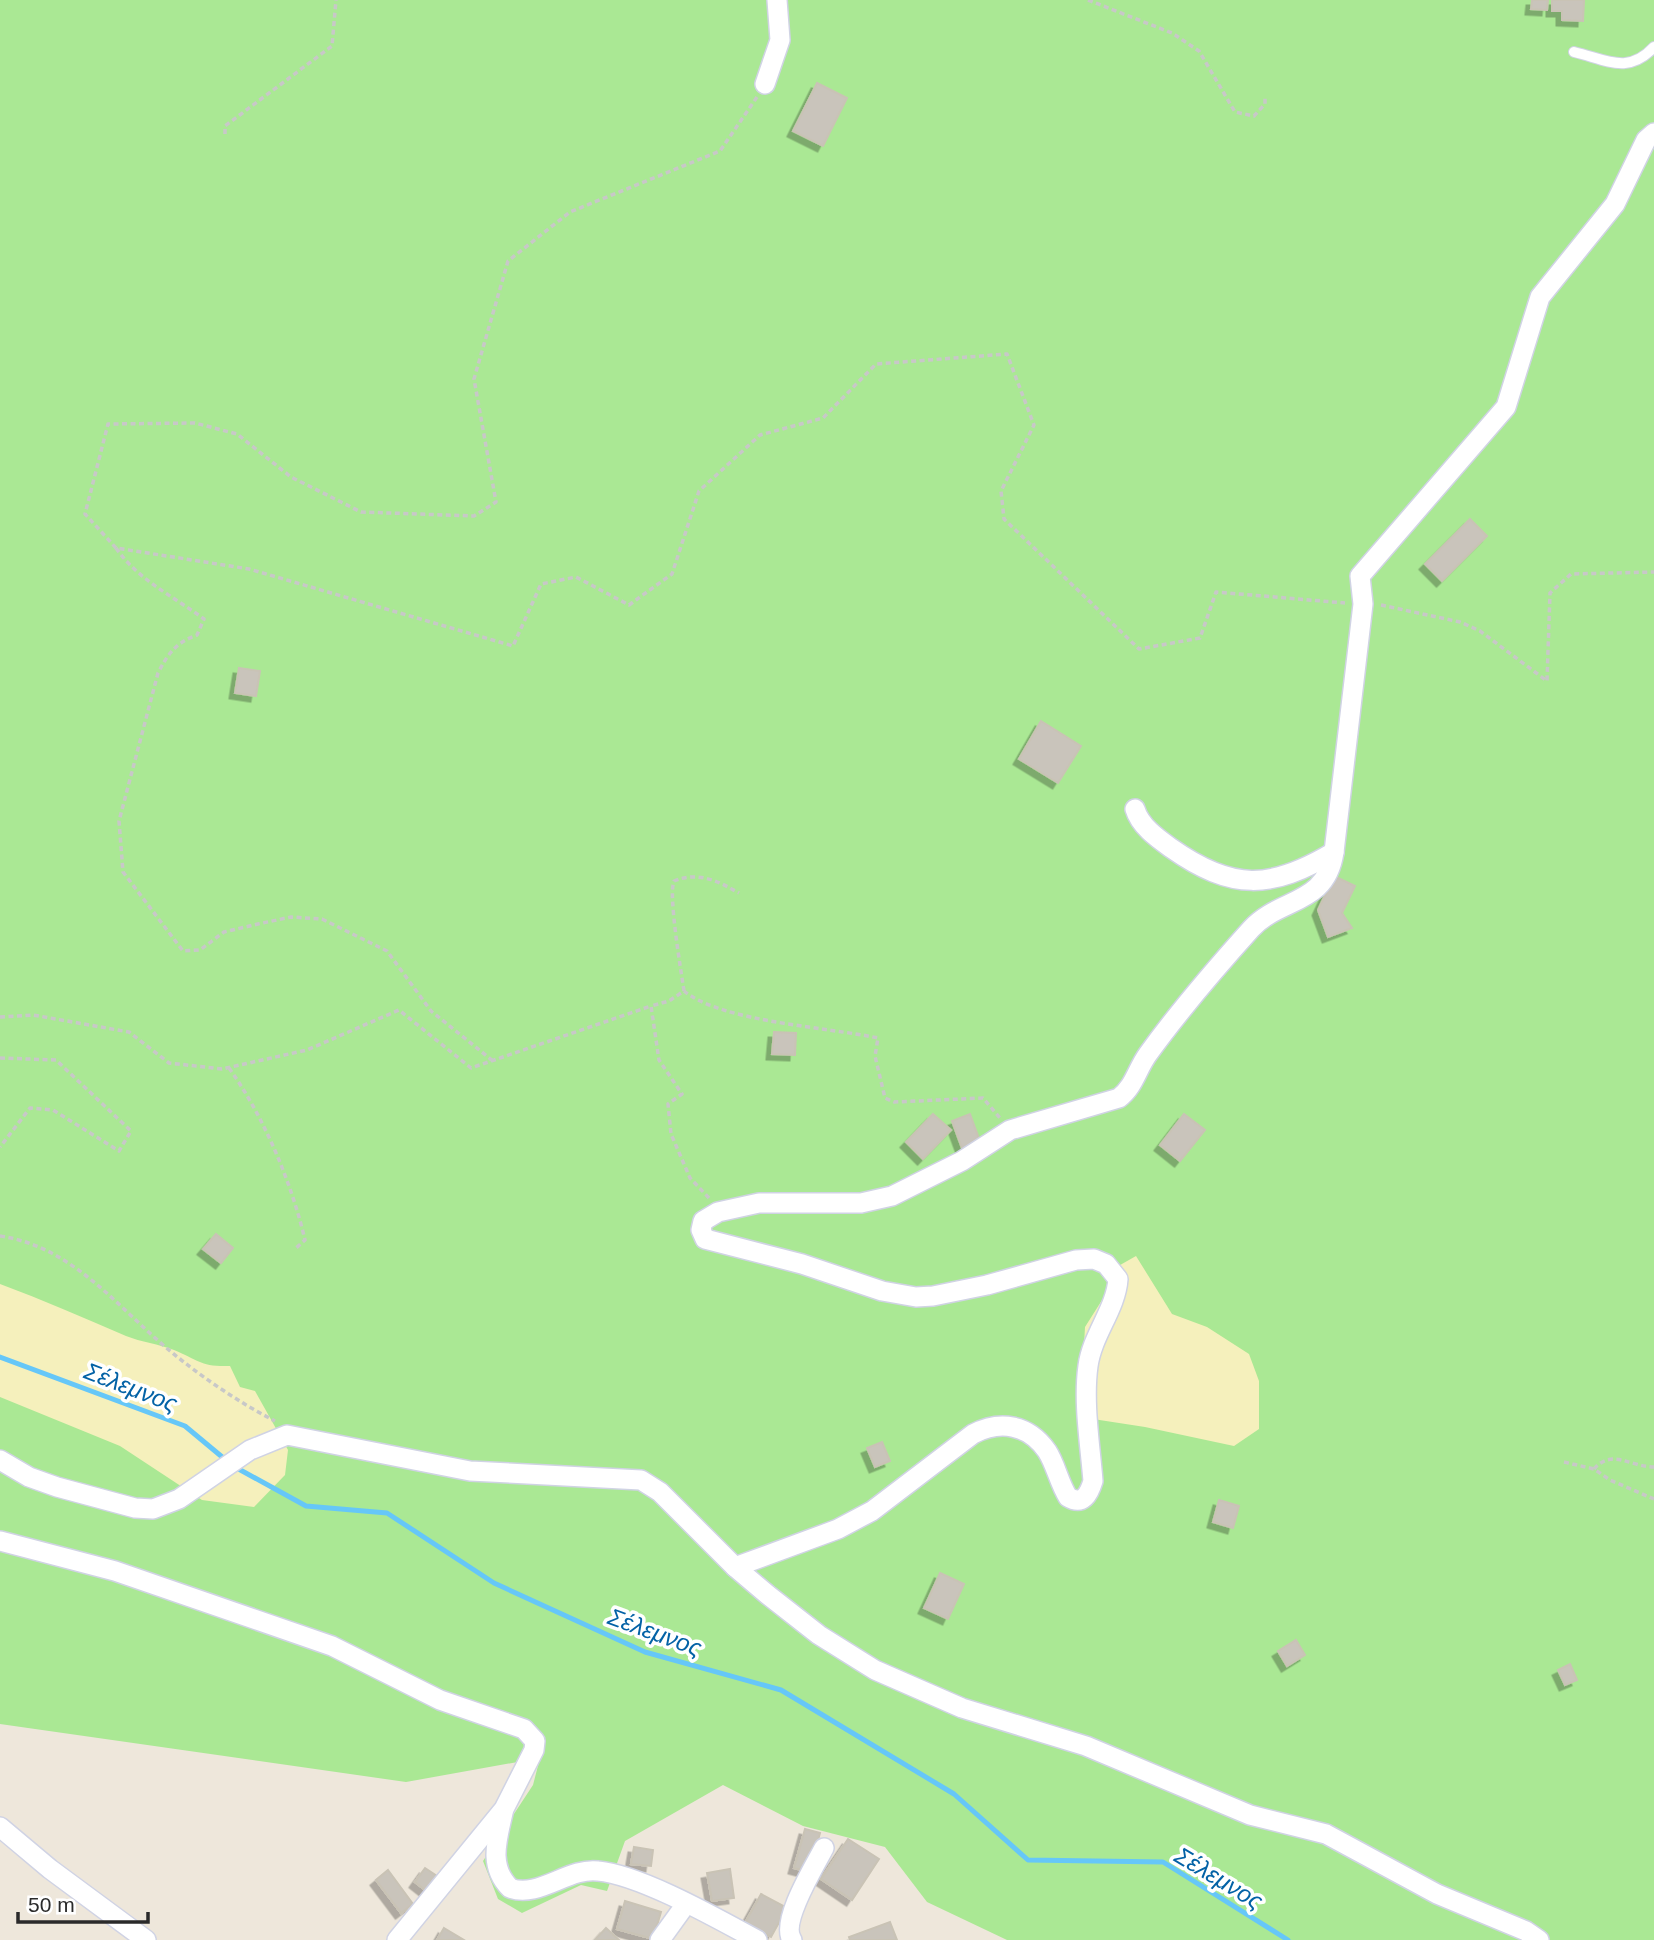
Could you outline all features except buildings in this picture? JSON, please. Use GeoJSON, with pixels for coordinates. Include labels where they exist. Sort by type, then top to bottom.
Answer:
{"type":"FeatureCollection","features":[{"type":"Feature","properties":{"kind":"street"},"geometry":{"type":"LineString","coordinates":[[765,84],[780,40],[776,0]]}},
{"type":"Feature","properties":{"kind":"street"},"geometry":{"type":"LineString","coordinates":[[735,1567],[838,1529],[872,1511],[973,1434],[995,1425],[1017,1427],[1030,1435],[1046,1451],[1068,1497],[1074,1500],[1083,1499],[1089,1494],[1093,1480],[1088,1365],[1098,1329],[1117,1289],[1118,1279],[1106,1264],[1094,1259],[1076,1261],[933,1296],[882,1291],[802,1264],[705,1239],[701,1230],[703,1221],[718,1212],[759,1203],[861,1203],[885,1198],[940,1172],[1010,1130],[1079,1108],[1111,1102],[1128,1091],[1147,1055],[1254,926],[1320,886],[1329,874],[1334,852],[1363,604],[1360,576],[1506,407],[1540,297],[1615,204],[1646,140],[1654,133]]}},
{"type":"Feature","properties":{"kind":"street"},"geometry":{"type":"LineString","coordinates":[[1135,809],[1143,823],[1167,845],[1192,862],[1231,878],[1257,881],[1291,876],[1334,852]]}},
{"type":"Feature","properties":{"kind":"street"},"geometry":{"type":"LineString","coordinates":[[0,1460],[29,1477],[57,1487],[135,1508],[153,1509],[179,1499],[228,1462],[262,1444],[287,1435],[470,1471],[641,1480],[660,1492],[735,1567],[819,1635],[875,1671],[916,1690],[1005,1723],[1087,1746],[1250,1815],[1326,1834],[1437,1894],[1526,1931],[1539,1940]]}},
{"type":"Feature","properties":{"kind":"street"},"geometry":{"type":"LineString","coordinates":[[0,1541],[115,1571],[332,1646],[440,1700],[524,1729],[535,1741],[534,1750],[504,1809],[397,1940]]}},
{"type":"Feature","properties":{"kind":"street"},"geometry":{"type":"LineString","coordinates":[[504,1809],[495,1855],[499,1875],[510,1888],[523,1891],[572,1874],[597,1870],[687,1904],[757,1940]]}},
{"type":"Feature","properties":{"kind":"street"},"geometry":{"type":"LineString","coordinates":[[0,1827],[50,1869],[146,1940]]}},
{"type":"Feature","properties":{"kind":"street"},"geometry":{"type":"LineString","coordinates":[[792,1940],[788,1927],[824,1849]]}},
{"type":"Feature","properties":{"kind":"street"},"geometry":{"type":"LineString","coordinates":[[660,1940],[687,1904]]}},
{"type":"Feature","properties":{"kind":"lane"},"geometry":{"type":"LineString","coordinates":[[1574,52],[1625,65],[1642,60],[1654,47]]}},
{"type":"Feature","properties":{"kind":"path"},"geometry":{"type":"LineString","coordinates":[[225,134],[225,126],[332,46],[336,0]]}},
{"type":"Feature","properties":{"kind":"path"},"geometry":{"type":"LineString","coordinates":[[1088,0],[1172,33],[1199,51],[1235,112],[1254,116],[1265,104],[1265,96]]}},
{"type":"Feature","properties":{"kind":"path"},"geometry":{"type":"LineString","coordinates":[[493,1060],[431,1011],[387,951],[355,934],[322,919],[291,917],[224,932],[200,950],[183,951],[123,872],[119,821],[158,673],[169,651],[183,640],[197,635],[204,619],[177,598],[149,583],[126,563],[85,514],[108,424],[195,423],[237,434],[291,477],[361,512],[474,516],[496,502],[474,379],[509,261],[570,212],[720,151],[765,84]]}},
{"type":"Feature","properties":{"kind":"path"},"geometry":{"type":"LineString","coordinates":[[116,548],[249,569],[513,646],[541,584],[576,577],[629,606],[672,574],[699,491],[760,435],[824,418],[876,364],[1007,354],[1034,425],[1000,491],[1004,519],[1139,649],[1200,638],[1216,592],[1363,604]]}},
{"type":"Feature","properties":{"kind":"path"},"geometry":{"type":"LineString","coordinates":[[1385,606],[1460,622],[1480,631],[1547,681],[1550,593],[1571,574],[1654,572]]}},
{"type":"Feature","properties":{"kind":"path"},"geometry":{"type":"LineString","coordinates":[[739,893],[718,881],[697,876],[674,881],[671,889],[672,909],[677,925],[684,991],[698,1003],[709,1006],[793,1025],[877,1038],[875,1056],[885,1098],[894,1102],[983,1098],[1010,1130]]}},
{"type":"Feature","properties":{"kind":"path"},"geometry":{"type":"LineString","coordinates":[[0,1017],[33,1015],[129,1032],[169,1063],[222,1069],[307,1050],[399,1010],[471,1068],[669,1001],[684,991]]}},
{"type":"Feature","properties":{"kind":"path"},"geometry":{"type":"LineString","coordinates":[[651,1006],[659,1060],[682,1094],[668,1104],[671,1134],[690,1178],[718,1212]]}},
{"type":"Feature","properties":{"kind":"path"},"geometry":{"type":"LineString","coordinates":[[0,1058],[56,1060],[131,1131],[119,1151],[53,1110],[30,1108],[0,1147]]}},
{"type":"Feature","properties":{"kind":"path"},"geometry":{"type":"LineString","coordinates":[[229,1068],[272,1146],[300,1222],[305,1240],[295,1249]]}},
{"type":"Feature","properties":{"kind":"path"},"geometry":{"type":"LineString","coordinates":[[0,1236],[31,1241],[59,1256],[108,1293],[179,1359],[265,1416],[305,1437]]}},
{"type":"Feature","properties":{"kind":"path"},"geometry":{"type":"LineString","coordinates":[[1594,1469],[1602,1460],[1614,1457],[1629,1463],[1654,1467]]}},
{"type":"Feature","properties":{"kind":"path"},"geometry":{"type":"LineString","coordinates":[[1564,1462],[1594,1469],[1610,1480],[1654,1499]]}},
{"type":"Feature","properties":{"kind":"green space"},"geometry":{"type":"Polygon","coordinates":[[[0,0],[1654,0],[1654,1940],[1007,1940],[927,1902],[885,1847],[803,1826],[723,1785],[625,1841],[607,1891],[581,1885],[522,1913],[498,1899],[483,1861],[533,1785],[540,1758],[406,1782],[0,1724],[0,0]]]}},
{"type":"Feature","properties":{"kind":"sand"},"geometry":{"type":"Polygon","coordinates":[[[1136,1256],[1172,1314],[1207,1327],[1249,1354],[1259,1381],[1259,1429],[1234,1446],[1145,1427],[1080,1417],[1085,1327],[1109,1289],[1106,1273],[1136,1256]]]}},
{"type":"Feature","properties":{"kind":"sand"},"geometry":{"type":"Polygon","coordinates":[[[0,1284],[132,1338],[168,1348],[206,1364],[230,1366],[240,1387],[255,1391],[288,1450],[285,1475],[254,1507],[202,1500],[120,1446],[0,1397],[0,1284]]]}},
{"type":"Feature","properties":{"kind":"waterway","name":"Σέλεμνος"},"geometry":{"type":"LineString","coordinates":[[0,1357],[185,1426],[227,1461]]}},
{"type":"Feature","properties":{"kind":"waterway","name":"Σέλεμνος"},"geometry":{"type":"LineString","coordinates":[[235,1467],[306,1506],[387,1513],[494,1583],[645,1652],[781,1690],[954,1794],[1028,1860],[1163,1862],[1288,1940]]}}]}
